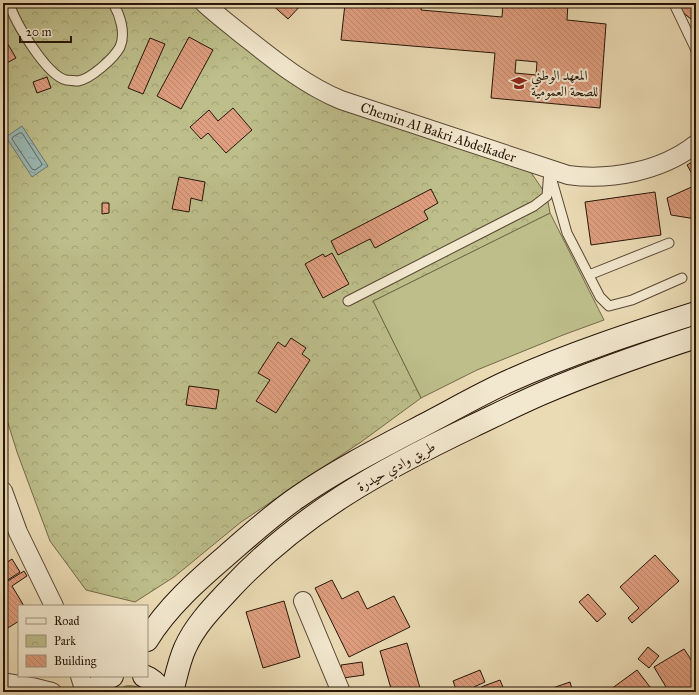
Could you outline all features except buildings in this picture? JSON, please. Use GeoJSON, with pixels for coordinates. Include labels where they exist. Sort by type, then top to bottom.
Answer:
{"type":"FeatureCollection","features":[{"type":"Feature","properties":{"kind":"main road","name":"طريق وادي حيدرة"},"geometry":{"type":"LineString","coordinates":[[150,631],[200,580],[258,528],[297,498],[340,470],[509,381],[574,355],[694,314]]}},
{"type":"Feature","properties":{"kind":"main road","name":"طريق وادي حيدرة"},"geometry":{"type":"LineString","coordinates":[[172,692],[185,647],[201,620],[245,573],[277,544],[315,514],[372,478],[421,451],[540,394],[612,366],[696,337]]}},
{"type":"Feature","properties":{"kind":"main road"},"geometry":{"type":"LineString","coordinates":[[612,366],[696,352]]}},
{"type":"Feature","properties":{"kind":"main road"},"geometry":{"type":"LineString","coordinates":[[93,692],[104,680],[110,677]]}},
{"type":"Feature","properties":{"kind":"main road"},"geometry":{"type":"LineString","coordinates":[[146,677],[163,692]]}},
{"type":"Feature","properties":{"kind":"street","name":"Chemin Al Bakri Abdelkader"},"geometry":{"type":"LineString","coordinates":[[204,3],[278,63],[326,94],[549,170],[582,177],[619,175],[663,163],[696,144]]}},
{"type":"Feature","properties":{"kind":"street"},"geometry":{"type":"LineString","coordinates":[[3,491],[18,532],[54,605]]}},
{"type":"Feature","properties":{"kind":"street"},"geometry":{"type":"LineString","coordinates":[[303,600],[341,692]]}},
{"type":"Feature","properties":{"kind":"street"},"geometry":{"type":"LineString","coordinates":[[80,677],[85,692]]}},
{"type":"Feature","properties":{"kind":"street"},"geometry":{"type":"LineString","coordinates":[[3,682],[52,692]]}},
{"type":"Feature","properties":{"kind":"lane"},"geometry":{"type":"LineString","coordinates":[[9,3],[25,36],[53,72],[65,80],[79,81],[96,72],[110,60],[120,46],[122,31],[119,13],[113,3]]}},
{"type":"Feature","properties":{"kind":"lane"},"geometry":{"type":"LineString","coordinates":[[674,4],[696,50]]}},
{"type":"Feature","properties":{"kind":"lane"},"geometry":{"type":"LineString","coordinates":[[549,170],[567,233],[600,297],[608,306],[632,300],[682,278]]}},
{"type":"Feature","properties":{"kind":"lane"},"geometry":{"type":"LineString","coordinates":[[348,301],[534,206],[547,196],[549,170]]}},
{"type":"Feature","properties":{"kind":"lane"},"geometry":{"type":"LineString","coordinates":[[589,275],[669,243]]}},
{"type":"Feature","properties":{"kind":"green space"},"geometry":{"type":"Polygon","coordinates":[[[3,3],[193,3],[319,99],[530,171],[547,196],[550,213],[373,301],[421,398],[361,442],[241,522],[174,577],[135,602],[86,590],[50,541],[17,452],[3,407],[3,3]]]}},
{"type":"Feature","properties":{"kind":"green space"},"geometry":{"type":"Polygon","coordinates":[[[550,213],[604,320],[477,370],[421,398],[373,301],[550,213]]]}},
{"type":"Feature","properties":{"kind":"green space"},"geometry":{"type":"Polygon","coordinates":[[[126,686],[137,687],[146,692],[112,692],[126,686]]]}},
{"type":"Feature","properties":{"kind":"water"},"geometry":{"type":"Polygon","coordinates":[[[22,126],[48,166],[32,177],[6,137],[22,126]]]}},
{"type":"Feature","properties":{"kind":"place","name":"المعهد الوطني للصحة العمومية"},"geometry":{"type":"Point","coordinates":[519,83]}}]}
